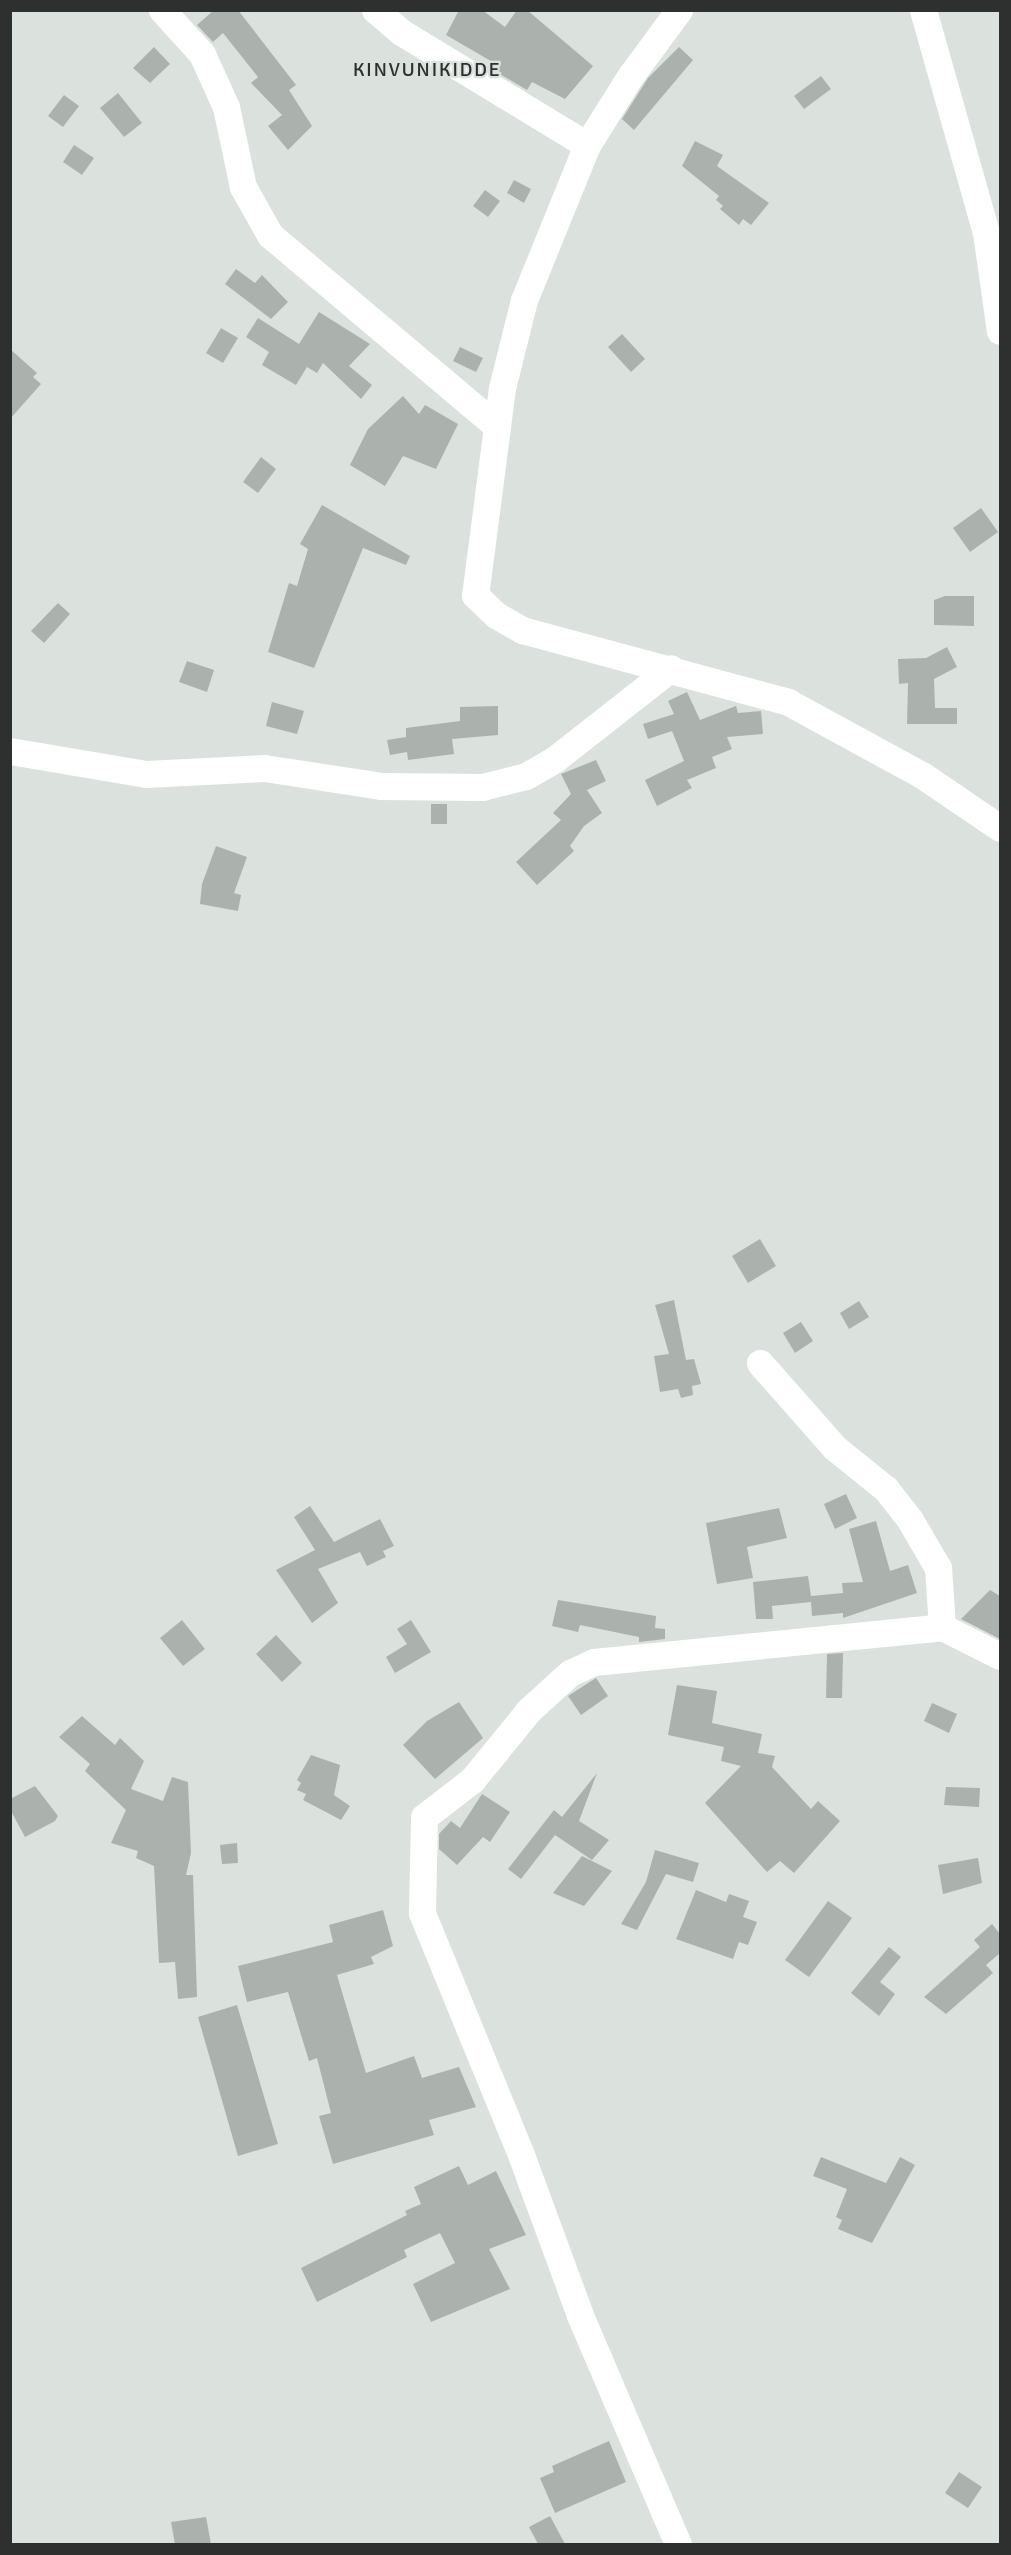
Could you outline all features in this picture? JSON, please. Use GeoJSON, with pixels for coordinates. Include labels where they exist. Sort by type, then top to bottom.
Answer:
{"type":"FeatureCollection","features":[{"type":"Feature","properties":{"kind":"street"},"geometry":{"type":"LineString","coordinates":[[162,10],[202,54],[226,107],[243,187],[270,235],[497,426]]}},
{"type":"Feature","properties":{"kind":"street"},"geometry":{"type":"LineString","coordinates":[[375,10],[402,32],[587,145]]}},
{"type":"Feature","properties":{"kind":"street"},"geometry":{"type":"LineString","coordinates":[[679,10],[631,75],[587,145],[524,300],[497,426],[475,594],[496,615],[522,630],[671,668],[788,702],[922,775],[1000,828]]}},
{"type":"Feature","properties":{"kind":"street"},"geometry":{"type":"LineString","coordinates":[[923,10],[986,232],[1000,331]]}},
{"type":"Feature","properties":{"kind":"street"},"geometry":{"type":"LineString","coordinates":[[10,751],[146,774],[264,768],[381,786],[482,787],[526,776],[555,759],[671,668]]}},
{"type":"Feature","properties":{"kind":"street"},"geometry":{"type":"LineString","coordinates":[[760,1363],[835,1448],[886,1489],[910,1521],[938,1568],[942,1627]]}},
{"type":"Feature","properties":{"kind":"street"},"geometry":{"type":"LineString","coordinates":[[678,2544],[580,2314],[522,2157],[422,1914],[424,1817],[472,1780],[529,1710],[570,1673],[594,1662],[686,1657],[786,1640],[942,1627],[1000,1656]]}},
{"type":"Feature","properties":{"kind":"building"},"geometry":{"type":"Polygon","coordinates":[[[214,10],[238,10],[296,85],[289,90],[312,126],[288,150],[268,126],[282,115],[251,83],[258,77],[223,33],[213,42],[197,25],[214,10]]]}},
{"type":"Feature","properties":{"kind":"building"},"geometry":{"type":"Polygon","coordinates":[[[459,10],[482,10],[505,27],[517,10],[527,10],[593,66],[565,99],[532,82],[527,90],[493,70],[496,64],[446,35],[459,10]]]}},
{"type":"Feature","properties":{"kind":"building"},"geometry":{"type":"Polygon","coordinates":[[[154,47],[170,64],[150,83],[133,68],[154,47]]]}},
{"type":"Feature","properties":{"kind":"building"},"geometry":{"type":"Polygon","coordinates":[[[679,47],[693,60],[634,130],[622,119],[648,78],[679,47]]]}},
{"type":"Feature","properties":{"kind":"building"},"geometry":{"type":"Polygon","coordinates":[[[821,76],[831,89],[804,109],[794,96],[821,76]]]}},
{"type":"Feature","properties":{"kind":"building"},"geometry":{"type":"Polygon","coordinates":[[[118,93],[142,123],[124,137],[100,108],[118,93]]]}},
{"type":"Feature","properties":{"kind":"building"},"geometry":{"type":"Polygon","coordinates":[[[64,95],[79,106],[63,127],[48,116],[64,95]]]}},
{"type":"Feature","properties":{"kind":"building"},"geometry":{"type":"Polygon","coordinates":[[[695,141],[723,155],[717,166],[769,203],[751,225],[743,219],[739,225],[720,209],[723,206],[716,200],[719,196],[682,166],[695,141]]]}},
{"type":"Feature","properties":{"kind":"building"},"geometry":{"type":"Polygon","coordinates":[[[74,145],[94,158],[82,175],[63,162],[74,145]]]}},
{"type":"Feature","properties":{"kind":"building"},"geometry":{"type":"Polygon","coordinates":[[[514,180],[531,189],[524,203],[507,193],[514,180]]]}},
{"type":"Feature","properties":{"kind":"building"},"geometry":{"type":"Polygon","coordinates":[[[485,190],[500,201],[488,217],[473,206],[485,190]]]}},
{"type":"Feature","properties":{"kind":"building"},"geometry":{"type":"Polygon","coordinates":[[[236,269],[255,283],[262,275],[288,302],[271,319],[225,284],[236,269]]]}},
{"type":"Feature","properties":{"kind":"building"},"geometry":{"type":"Polygon","coordinates":[[[319,312],[370,344],[349,366],[372,385],[361,399],[323,363],[317,373],[307,367],[296,385],[262,365],[269,352],[246,337],[258,318],[299,344],[319,312]]]}},
{"type":"Feature","properties":{"kind":"building"},"geometry":{"type":"Polygon","coordinates":[[[221,328],[238,338],[223,363],[206,353],[221,328]]]}},
{"type":"Feature","properties":{"kind":"building"},"geometry":{"type":"Polygon","coordinates":[[[622,334],[645,359],[631,372],[608,347],[622,334]]]}},
{"type":"Feature","properties":{"kind":"building"},"geometry":{"type":"Polygon","coordinates":[[[460,347],[483,358],[476,372],[453,361],[460,347]]]}},
{"type":"Feature","properties":{"kind":"building"},"geometry":{"type":"Polygon","coordinates":[[[10,349],[37,373],[33,377],[41,384],[10,419],[10,349]]]}},
{"type":"Feature","properties":{"kind":"building"},"geometry":{"type":"Polygon","coordinates":[[[403,396],[419,414],[425,405],[458,424],[436,469],[403,456],[385,486],[350,465],[368,429],[403,396]]]}},
{"type":"Feature","properties":{"kind":"building"},"geometry":{"type":"Polygon","coordinates":[[[261,457],[276,469],[258,493],[243,482],[261,457]]]}},
{"type":"Feature","properties":{"kind":"building"},"geometry":{"type":"Polygon","coordinates":[[[322,505],[410,556],[406,565],[363,548],[314,668],[268,652],[289,583],[297,586],[308,549],[300,544],[322,505]]]}},
{"type":"Feature","properties":{"kind":"building"},"geometry":{"type":"Polygon","coordinates":[[[981,508],[998,532],[970,552],[953,528],[981,508]]]}},
{"type":"Feature","properties":{"kind":"building"},"geometry":{"type":"Polygon","coordinates":[[[945,596],[974,596],[974,626],[934,625],[934,600],[945,596]]]}},
{"type":"Feature","properties":{"kind":"building"},"geometry":{"type":"Polygon","coordinates":[[[58,603],[70,614],[44,643],[31,631],[58,603]]]}},
{"type":"Feature","properties":{"kind":"building"},"geometry":{"type":"Polygon","coordinates":[[[947,647],[957,667],[934,679],[935,708],[957,708],[957,724],[907,724],[908,683],[899,684],[898,659],[926,658],[947,647]]]}},
{"type":"Feature","properties":{"kind":"building"},"geometry":{"type":"Polygon","coordinates":[[[187,661],[214,670],[207,692],[179,682],[187,661]]]}},
{"type":"Feature","properties":{"kind":"building"},"geometry":{"type":"Polygon","coordinates":[[[687,692],[700,720],[736,706],[738,713],[761,711],[763,734],[727,737],[732,749],[712,757],[716,768],[687,780],[692,788],[657,806],[645,780],[684,761],[672,731],[648,739],[643,724],[674,714],[668,701],[687,692]]]}},
{"type":"Feature","properties":{"kind":"building"},"geometry":{"type":"Polygon","coordinates":[[[272,702],[304,711],[297,734],[266,726],[272,702]]]}},
{"type":"Feature","properties":{"kind":"building"},"geometry":{"type":"Polygon","coordinates":[[[498,706],[498,735],[452,739],[454,754],[408,760],[407,752],[390,755],[387,740],[406,737],[406,728],[460,721],[460,707],[498,706]]]}},
{"type":"Feature","properties":{"kind":"building"},"geometry":{"type":"Polygon","coordinates":[[[596,760],[606,781],[587,790],[602,813],[584,826],[570,846],[574,851],[537,885],[516,862],[561,820],[553,813],[571,794],[561,774],[596,760]]]}},
{"type":"Feature","properties":{"kind":"building"},"geometry":{"type":"Polygon","coordinates":[[[431,804],[447,804],[447,824],[431,824],[431,804]]]}},
{"type":"Feature","properties":{"kind":"building"},"geometry":{"type":"Polygon","coordinates":[[[216,846],[247,857],[234,893],[241,895],[238,911],[200,904],[202,884],[216,846]]]}},
{"type":"Feature","properties":{"kind":"building"},"geometry":{"type":"Polygon","coordinates":[[[760,1239],[776,1266],[748,1283],[732,1256],[760,1239]]]}},
{"type":"Feature","properties":{"kind":"building"},"geometry":{"type":"Polygon","coordinates":[[[674,1300],[686,1360],[694,1359],[701,1384],[692,1386],[693,1395],[681,1398],[678,1389],[660,1392],[654,1356],[669,1354],[655,1305],[674,1300]]]}},
{"type":"Feature","properties":{"kind":"building"},"geometry":{"type":"Polygon","coordinates":[[[859,1301],[869,1317],[849,1329],[840,1313],[859,1301]]]}},
{"type":"Feature","properties":{"kind":"building"},"geometry":{"type":"Polygon","coordinates":[[[801,1322],[813,1341],[795,1353],[783,1333],[801,1322]]]}},
{"type":"Feature","properties":{"kind":"building"},"geometry":{"type":"Polygon","coordinates":[[[846,1494],[857,1518],[835,1529],[824,1504],[846,1494]]]}},
{"type":"Feature","properties":{"kind":"building"},"geometry":{"type":"Polygon","coordinates":[[[310,1506],[334,1542],[380,1519],[394,1546],[383,1551],[386,1557],[367,1566],[360,1552],[318,1569],[338,1603],[312,1623],[276,1570],[315,1550],[294,1517],[310,1506]]]}},
{"type":"Feature","properties":{"kind":"building"},"geometry":{"type":"Polygon","coordinates":[[[779,1508],[787,1538],[747,1547],[753,1578],[717,1584],[706,1523],[779,1508]]]}},
{"type":"Feature","properties":{"kind":"building"},"geometry":{"type":"Polygon","coordinates":[[[876,1521],[890,1571],[908,1565],[917,1593],[843,1618],[843,1613],[812,1616],[811,1602],[772,1606],[773,1619],[756,1619],[753,1582],[808,1576],[811,1596],[843,1593],[842,1583],[863,1582],[849,1529],[876,1521]]]}},
{"type":"Feature","properties":{"kind":"building"},"geometry":{"type":"Polygon","coordinates":[[[990,1590],[1000,1596],[1000,1639],[961,1619],[990,1590]]]}},
{"type":"Feature","properties":{"kind":"building"},"geometry":{"type":"Polygon","coordinates":[[[558,1600],[656,1616],[655,1628],[665,1629],[665,1639],[639,1642],[639,1637],[580,1625],[578,1632],[552,1626],[558,1600]]]}},
{"type":"Feature","properties":{"kind":"building"},"geometry":{"type":"Polygon","coordinates":[[[182,1620],[205,1649],[183,1666],[160,1638],[182,1620]]]}},
{"type":"Feature","properties":{"kind":"building"},"geometry":{"type":"Polygon","coordinates":[[[411,1620],[431,1652],[395,1673],[386,1657],[407,1644],[397,1629],[411,1620]]]}},
{"type":"Feature","properties":{"kind":"building"},"geometry":{"type":"Polygon","coordinates":[[[276,1635],[302,1663],[282,1682],[256,1654],[276,1635]]]}},
{"type":"Feature","properties":{"kind":"building"},"geometry":{"type":"Polygon","coordinates":[[[843,1653],[842,1698],[826,1698],[827,1654],[843,1653]]]}},
{"type":"Feature","properties":{"kind":"building"},"geometry":{"type":"Polygon","coordinates":[[[596,1678],[608,1696],[581,1715],[568,1696],[596,1678]]]}},
{"type":"Feature","properties":{"kind":"building"},"geometry":{"type":"Polygon","coordinates":[[[677,1685],[717,1691],[712,1723],[762,1734],[758,1753],[775,1756],[772,1767],[811,1809],[818,1801],[840,1821],[794,1873],[780,1861],[767,1872],[705,1803],[741,1766],[721,1761],[724,1747],[668,1735],[677,1685]]]}},
{"type":"Feature","properties":{"kind":"building"},"geometry":{"type":"Polygon","coordinates":[[[459,1702],[483,1738],[435,1779],[403,1745],[427,1721],[459,1702]]]}},
{"type":"Feature","properties":{"kind":"building"},"geometry":{"type":"Polygon","coordinates":[[[932,1703],[957,1714],[949,1733],[924,1721],[932,1703]]]}},
{"type":"Feature","properties":{"kind":"building"},"geometry":{"type":"Polygon","coordinates":[[[82,1716],[115,1745],[120,1738],[144,1761],[131,1789],[163,1801],[172,1777],[188,1782],[191,1853],[186,1875],[193,1875],[197,1997],[178,1999],[175,1962],[159,1963],[154,1866],[136,1858],[138,1851],[111,1843],[126,1810],[85,1771],[90,1764],[59,1737],[82,1716]]]}},
{"type":"Feature","properties":{"kind":"building"},"geometry":{"type":"Polygon","coordinates":[[[311,1755],[340,1765],[334,1795],[350,1806],[341,1820],[303,1800],[306,1794],[297,1790],[301,1783],[297,1780],[311,1755]]]}},
{"type":"Feature","properties":{"kind":"building"},"geometry":{"type":"Polygon","coordinates":[[[597,1773],[579,1821],[609,1840],[592,1860],[555,1835],[521,1879],[508,1869],[554,1810],[562,1817],[597,1773]]]}},
{"type":"Feature","properties":{"kind":"building"},"geometry":{"type":"Polygon","coordinates":[[[35,1786],[58,1816],[55,1821],[25,1837],[10,1809],[10,1799],[35,1786]]]}},
{"type":"Feature","properties":{"kind":"building"},"geometry":{"type":"Polygon","coordinates":[[[946,1787],[980,1788],[979,1807],[944,1805],[946,1787]]]}},
{"type":"Feature","properties":{"kind":"building"},"geometry":{"type":"Polygon","coordinates":[[[482,1794],[510,1812],[490,1842],[483,1837],[457,1865],[439,1849],[439,1834],[451,1821],[460,1828],[482,1794]]]}},
{"type":"Feature","properties":{"kind":"building"},"geometry":{"type":"Polygon","coordinates":[[[237,1843],[238,1863],[222,1864],[220,1845],[237,1843]]]}},
{"type":"Feature","properties":{"kind":"building"},"geometry":{"type":"Polygon","coordinates":[[[655,1850],[699,1863],[693,1882],[666,1874],[637,1930],[621,1924],[646,1882],[655,1850]]]}},
{"type":"Feature","properties":{"kind":"building"},"geometry":{"type":"Polygon","coordinates":[[[582,1856],[612,1871],[584,1906],[553,1893],[582,1856]]]}},
{"type":"Feature","properties":{"kind":"building"},"geometry":{"type":"Polygon","coordinates":[[[978,1858],[982,1883],[943,1894],[938,1865],[978,1858]]]}},
{"type":"Feature","properties":{"kind":"building"},"geometry":{"type":"Polygon","coordinates":[[[696,1890],[726,1902],[729,1894],[749,1901],[743,1917],[757,1922],[748,1945],[739,1942],[733,1959],[676,1939],[696,1890]]]}},
{"type":"Feature","properties":{"kind":"building"},"geometry":{"type":"Polygon","coordinates":[[[828,1901],[852,1918],[809,1977],[785,1960],[828,1901]]]}},
{"type":"Feature","properties":{"kind":"building"},"geometry":{"type":"Polygon","coordinates":[[[383,1910],[393,1946],[371,1957],[374,1964],[337,1975],[366,2073],[414,2056],[422,2078],[459,2067],[476,2107],[429,2120],[434,2135],[333,2164],[319,2116],[331,2113],[317,2058],[309,2061],[288,1992],[247,2002],[238,1966],[333,1942],[329,1925],[383,1910]]]}},
{"type":"Feature","properties":{"kind":"building"},"geometry":{"type":"Polygon","coordinates":[[[992,1924],[1000,1934],[1000,1953],[986,1965],[993,1973],[946,2014],[924,1997],[980,1947],[974,1940],[992,1924]]]}},
{"type":"Feature","properties":{"kind":"building"},"geometry":{"type":"Polygon","coordinates":[[[889,1947],[901,1957],[880,1982],[895,1994],[879,2016],[851,1993],[889,1947]]]}},
{"type":"Feature","properties":{"kind":"building"},"geometry":{"type":"Polygon","coordinates":[[[237,2005],[278,2144],[238,2156],[198,2017],[237,2005]]]}},
{"type":"Feature","properties":{"kind":"building"},"geometry":{"type":"Polygon","coordinates":[[[821,2157],[886,2183],[900,2157],[915,2165],[872,2243],[838,2229],[842,2220],[836,2217],[847,2189],[813,2176],[821,2157]]]}},
{"type":"Feature","properties":{"kind":"building"},"geometry":{"type":"Polygon","coordinates":[[[459,2166],[468,2185],[496,2171],[526,2235],[489,2249],[510,2289],[431,2322],[413,2284],[455,2263],[440,2233],[404,2250],[407,2257],[317,2302],[301,2268],[407,2215],[405,2211],[421,2204],[414,2187],[459,2166]]]}},
{"type":"Feature","properties":{"kind":"building"},"geometry":{"type":"Polygon","coordinates":[[[609,2441],[626,2482],[555,2513],[540,2478],[554,2472],[552,2466],[609,2441]]]}},
{"type":"Feature","properties":{"kind":"building"},"geometry":{"type":"Polygon","coordinates":[[[959,2472],[982,2487],[968,2508],[945,2493],[959,2472]]]}},
{"type":"Feature","properties":{"kind":"building"},"geometry":{"type":"Polygon","coordinates":[[[550,2516],[565,2544],[538,2544],[529,2527],[550,2516]]]}},
{"type":"Feature","properties":{"kind":"building"},"geometry":{"type":"Polygon","coordinates":[[[206,2517],[211,2544],[175,2544],[171,2522],[206,2517]]]}},
{"type":"Feature","properties":{"kind":"district","name":"KINVUNIKIDDE"},"geometry":{"type":"Point","coordinates":[427,69]}}]}
